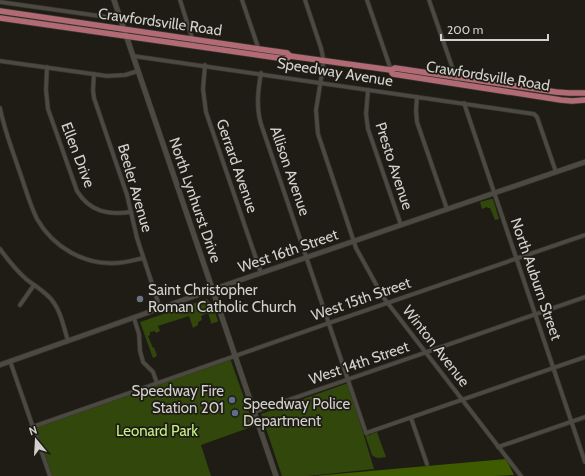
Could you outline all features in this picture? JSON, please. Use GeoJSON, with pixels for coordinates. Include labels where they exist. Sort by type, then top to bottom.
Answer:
{"type":"FeatureCollection","features":[{"type":"Feature","properties":{"kind":"main road","name":"North Lynhurst Drive"},"geometry":{"type":"LineString","coordinates":[[114,0],[276,476]]}},
{"type":"Feature","properties":{"kind":"main road","name":"Crawfordsville Road"},"geometry":{"type":"LineString","coordinates":[[0,11],[258,48],[287,53],[290,56],[323,61],[391,70],[395,68],[556,92],[585,93]]}},
{"type":"Feature","properties":{"kind":"main road","name":"Crawfordsville Road"},"geometry":{"type":"LineString","coordinates":[[0,18],[286,59],[290,56]]}},
{"type":"Feature","properties":{"kind":"main road","name":"Crawfordsville Road"},"geometry":{"type":"LineString","coordinates":[[391,70],[393,74],[561,100],[585,100]]}},
{"type":"Feature","properties":{"kind":"street"},"geometry":{"type":"LineString","coordinates":[[180,0],[195,46]]}},
{"type":"Feature","properties":{"kind":"street"},"geometry":{"type":"LineString","coordinates":[[242,0],[261,55]]}},
{"type":"Feature","properties":{"kind":"street"},"geometry":{"type":"LineString","coordinates":[[305,0],[321,48],[323,61]]}},
{"type":"Feature","properties":{"kind":"street"},"geometry":{"type":"LineString","coordinates":[[367,0],[391,70]]}},
{"type":"Feature","properties":{"kind":"street"},"geometry":{"type":"LineString","coordinates":[[429,0],[458,84]]}},
{"type":"Feature","properties":{"kind":"street","name":"Crawfordsville Road"},"geometry":{"type":"LineString","coordinates":[[0,2],[121,20]]}},
{"type":"Feature","properties":{"kind":"street","name":"Speedway Avenue"},"geometry":{"type":"LineString","coordinates":[[133,56],[261,73],[534,114],[537,118],[556,172]]}},
{"type":"Feature","properties":{"kind":"street"},"geometry":{"type":"LineString","coordinates":[[0,61],[107,76],[119,76],[138,71]]}},
{"type":"Feature","properties":{"kind":"street","name":"Winton Avenue"},"geometry":{"type":"LineString","coordinates":[[323,61],[316,113],[318,134],[354,241],[361,257],[387,303],[522,476]]}},
{"type":"Feature","properties":{"kind":"street","name":"Gerrard Avenue"},"geometry":{"type":"LineString","coordinates":[[205,65],[203,89],[206,112],[261,273]]}},
{"type":"Feature","properties":{"kind":"street","name":"Ellen Drive"},"geometry":{"type":"LineString","coordinates":[[47,67],[46,90],[48,109],[77,191],[88,204],[100,210],[113,213],[131,212]]}},
{"type":"Feature","properties":{"kind":"street","name":"Allison Avenue"},"geometry":{"type":"LineString","coordinates":[[261,73],[258,102],[260,121],[366,433],[411,418]]}},
{"type":"Feature","properties":{"kind":"street","name":"Beeler Avenue"},"geometry":{"type":"LineString","coordinates":[[94,74],[94,98],[127,195],[135,234],[160,308]]}},
{"type":"Feature","properties":{"kind":"street","name":"Presto Avenue"},"geometry":{"type":"LineString","coordinates":[[368,90],[366,117],[368,129],[400,225]]}},
{"type":"Feature","properties":{"kind":"street"},"geometry":{"type":"LineString","coordinates":[[417,97],[417,122],[447,209]]}},
{"type":"Feature","properties":{"kind":"street","name":"North Auburn Street"},"geometry":{"type":"LineString","coordinates":[[464,103],[585,462]]}},
{"type":"Feature","properties":{"kind":"street"},"geometry":{"type":"LineString","coordinates":[[0,108],[5,130],[32,208],[40,223],[49,235],[68,251],[92,261],[115,263],[143,258]]}},
{"type":"Feature","properties":{"kind":"street","name":"West 16th Street"},"geometry":{"type":"LineString","coordinates":[[0,365],[160,308],[585,162]]}},
{"type":"Feature","properties":{"kind":"street","name":"West 15th Street"},"geometry":{"type":"LineString","coordinates":[[32,427],[585,235]]}},
{"type":"Feature","properties":{"kind":"street"},"geometry":{"type":"LineString","coordinates":[[0,249],[16,270],[48,296],[55,305],[68,341]]}},
{"type":"Feature","properties":{"kind":"street"},"geometry":{"type":"LineString","coordinates":[[20,305],[34,285]]}},
{"type":"Feature","properties":{"kind":"street","name":"West 14th Street"},"geometry":{"type":"LineString","coordinates":[[254,412],[585,298]]}},
{"type":"Feature","properties":{"kind":"street"},"geometry":{"type":"LineString","coordinates":[[134,318],[139,334],[140,350],[143,362],[153,372],[157,383]]}},
{"type":"Feature","properties":{"kind":"street"},"geometry":{"type":"LineString","coordinates":[[427,464],[411,418],[585,357]]}},
{"type":"Feature","properties":{"kind":"street"},"geometry":{"type":"LineString","coordinates":[[10,361],[50,476]]}},
{"type":"Feature","properties":{"kind":"street"},"geometry":{"type":"LineString","coordinates":[[498,447],[585,417]]}},
{"type":"Feature","properties":{"kind":"green space"},"geometry":{"type":"Polygon","coordinates":[[[493,199],[499,219],[495,220],[490,208],[487,207],[482,209],[480,202],[493,199]]]}},
{"type":"Feature","properties":{"kind":"green space"},"geometry":{"type":"Polygon","coordinates":[[[207,299],[212,304],[218,321],[210,324],[211,322],[208,313],[201,316],[202,320],[193,328],[189,316],[158,326],[160,331],[156,333],[155,331],[150,332],[150,335],[148,336],[157,356],[153,358],[140,322],[207,299]]]}},
{"type":"Feature","properties":{"kind":"green space","name":"Leonard Park"},"geometry":{"type":"Polygon","coordinates":[[[230,358],[254,426],[201,445],[211,476],[50,476],[32,427],[230,358]]]}},
{"type":"Feature","properties":{"kind":"green space"},"geometry":{"type":"Polygon","coordinates":[[[348,383],[374,469],[308,476],[282,476],[261,414],[348,383]]]}},
{"type":"Feature","properties":{"kind":"green space"},"geometry":{"type":"Polygon","coordinates":[[[377,432],[386,457],[377,458],[372,455],[365,435],[369,434],[369,436],[377,432]]]}},
{"type":"Feature","properties":{"kind":"green space"},"geometry":{"type":"Polygon","coordinates":[[[506,459],[514,475],[314,476],[506,459]]]}},
{"type":"Feature","properties":{"kind":"place","name":"Saint Christopher Roman Catholic Church"},"geometry":{"type":"Point","coordinates":[140,299]}},
{"type":"Feature","properties":{"kind":"place","name":"Speedway Fire Station 201"},"geometry":{"type":"Point","coordinates":[232,400]}},
{"type":"Feature","properties":{"kind":"place","name":"Speedway Police Department"},"geometry":{"type":"Point","coordinates":[235,413]}}]}
